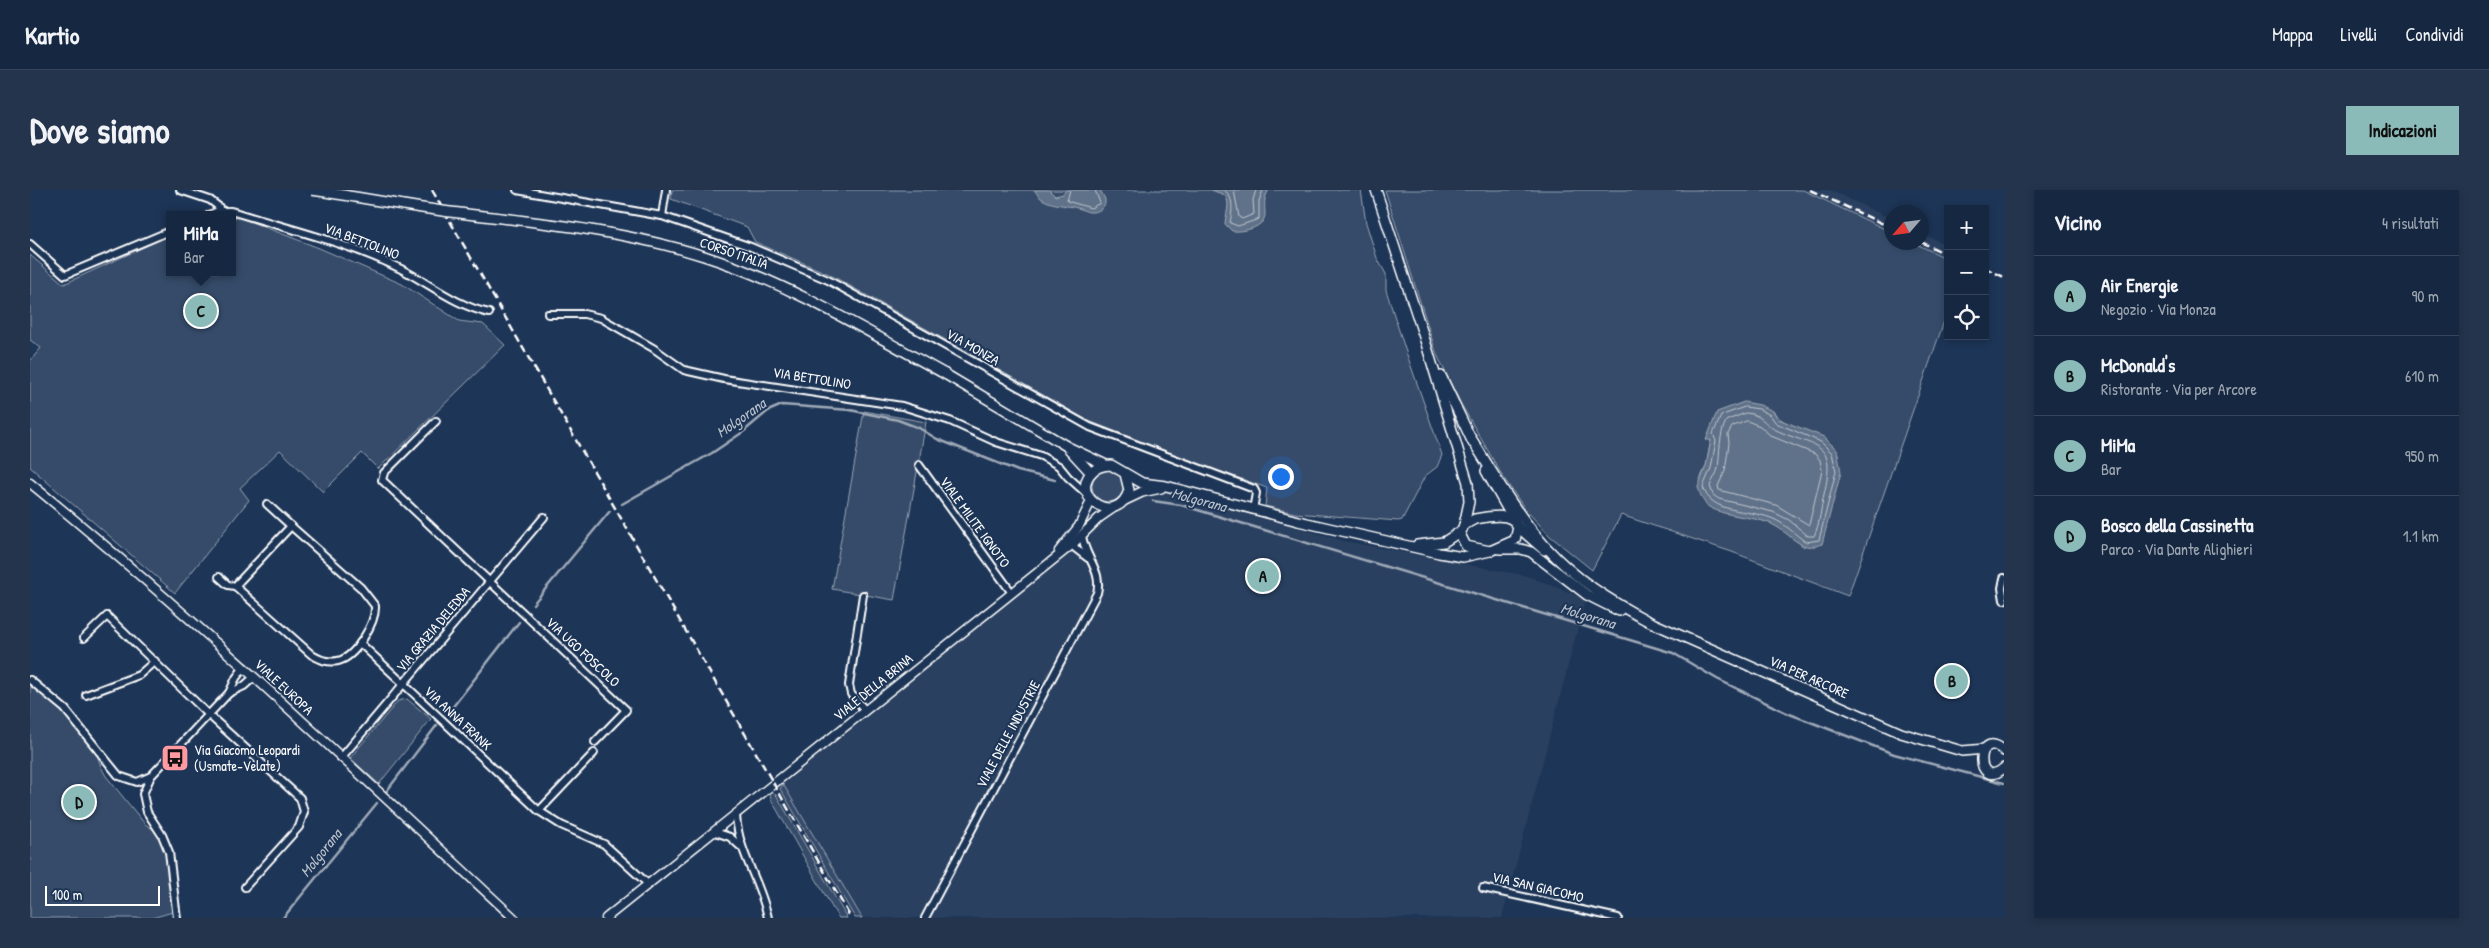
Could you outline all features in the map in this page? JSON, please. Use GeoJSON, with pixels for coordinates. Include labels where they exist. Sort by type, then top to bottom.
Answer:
{"type":"FeatureCollection","features":[{"type":"Feature","properties":{"kind":"main road","name":"CORSO ITALIA"},"geometry":{"type":"LineString","coordinates":[[312,190],[448,211],[564,226],[654,242],[704,256],[767,279],[945,374],[1068,447],[1106,465]]}},
{"type":"Feature","properties":{"kind":"main road"},"geometry":{"type":"LineString","coordinates":[[1376,190],[1424,337],[1468,483],[1469,502],[1461,539],[1466,546],[1494,550],[1521,549],[1531,552],[1594,599],[1631,616],[1648,621]]}},
{"type":"Feature","properties":{"kind":"main road"},"geometry":{"type":"LineString","coordinates":[[1089,475],[1106,465],[1117,467],[1125,474],[1142,483],[1166,486],[1254,510],[1407,546],[1463,557],[1494,550],[1515,540],[1515,523],[1497,493],[1470,438],[1424,337]]}},
{"type":"Feature","properties":{"kind":"main road"},"geometry":{"type":"LineString","coordinates":[[1470,438],[1523,518],[1546,547],[1572,571]]}},
{"type":"Feature","properties":{"kind":"main road"},"geometry":{"type":"LineString","coordinates":[[1068,447],[1089,475],[1089,497],[1102,508],[1115,507],[1142,492],[1166,486]]}},
{"type":"Feature","properties":{"kind":"main road"},"geometry":{"type":"LineString","coordinates":[[1125,474],[1129,490],[1125,500]]}},
{"type":"Feature","properties":{"kind":"main road"},"geometry":{"type":"LineString","coordinates":[[1407,546],[1440,543],[1475,518],[1504,516],[1515,523],[1542,549],[1602,594],[1648,621]]}},
{"type":"Feature","properties":{"kind":"main road","name":"VIA PER ARCORE"},"geometry":{"type":"LineString","coordinates":[[1648,621],[1900,733],[1962,751],[1981,763],[1987,771],[1994,773],[2003,770]]}},
{"type":"Feature","properties":{"kind":"main road","name":"VIA PER ARCORE"},"geometry":{"type":"LineString","coordinates":[[1962,751],[1997,746],[2004,751]]}},
{"type":"Feature","properties":{"kind":"main road"},"geometry":{"type":"LineString","coordinates":[[1981,763],[1981,756],[1985,749]]}},
{"type":"Feature","properties":{"kind":"street"},"geometry":{"type":"LineString","coordinates":[[180,190],[210,200],[219,207],[218,211]]}},
{"type":"Feature","properties":{"kind":"street","name":"VIA MONZA"},"geometry":{"type":"LineString","coordinates":[[517,190],[662,216],[751,247],[828,280],[1090,427],[1254,489],[1256,493],[1254,510]]}},
{"type":"Feature","properties":{"kind":"street"},"geometry":{"type":"LineString","coordinates":[[662,216],[666,190]]}},
{"type":"Feature","properties":{"kind":"street","name":"VIA BETTOLINO"},"geometry":{"type":"LineString","coordinates":[[218,211],[231,211]]}},
{"type":"Feature","properties":{"kind":"street","name":"VIA BETTOLINO"},"geometry":{"type":"LineString","coordinates":[[236,213],[345,246],[400,269],[474,310],[489,314]]}},
{"type":"Feature","properties":{"kind":"street"},"geometry":{"type":"LineString","coordinates":[[30,244],[65,275],[166,233]]}},
{"type":"Feature","properties":{"kind":"street","name":"VIA BETTOLINO"},"geometry":{"type":"LineString","coordinates":[[548,314],[584,314],[601,318],[653,348],[684,370],[724,379],[902,406],[950,421],[1021,451],[1041,456],[1058,466],[1089,497]]}},
{"type":"Feature","properties":{"kind":"street"},"geometry":{"type":"LineString","coordinates":[[436,421],[381,478],[490,581]]}},
{"type":"Feature","properties":{"kind":"street","name":"VIALE MILITE IGNOTO"},"geometry":{"type":"LineString","coordinates":[[919,465],[1012,593]]}},
{"type":"Feature","properties":{"kind":"street"},"geometry":{"type":"LineString","coordinates":[[1071,480],[1089,475]]}},
{"type":"Feature","properties":{"kind":"street","name":"VIALE EUROPA"},"geometry":{"type":"LineString","coordinates":[[30,483],[85,528],[244,667],[514,918]]}},
{"type":"Feature","properties":{"kind":"street","name":"VIALE DELLA BRINA"},"geometry":{"type":"LineString","coordinates":[[649,885],[1073,544],[1081,530],[1089,497]]}},
{"type":"Feature","properties":{"kind":"street"},"geometry":{"type":"LineString","coordinates":[[219,577],[228,585],[235,586],[312,655],[325,662],[340,661],[349,656],[360,643],[376,614],[375,606],[371,599],[267,504]]}},
{"type":"Feature","properties":{"kind":"street","name":"VIALE DELLA BRINA"},"geometry":{"type":"LineString","coordinates":[[1048,564],[1081,530],[1115,507]]}},
{"type":"Feature","properties":{"kind":"street","name":"VIA GRAZIA DELEDDA"},"geometry":{"type":"LineString","coordinates":[[341,758],[544,517]]}},
{"type":"Feature","properties":{"kind":"street"},"geometry":{"type":"LineString","coordinates":[[235,586],[291,526]]}},
{"type":"Feature","properties":{"kind":"street","name":"VIALE DELLE INDUSTRIE"},"geometry":{"type":"LineString","coordinates":[[925,918],[1097,593],[1099,583],[1083,543],[1081,530]]}},
{"type":"Feature","properties":{"kind":"street","name":"VIALE DELLE INDUSTRIE"},"geometry":{"type":"LineString","coordinates":[[1073,544],[1091,560]]}},
{"type":"Feature","properties":{"kind":"street"},"geometry":{"type":"LineString","coordinates":[[2004,578],[2002,588],[2004,600]]}},
{"type":"Feature","properties":{"kind":"street","name":"VIA UGO FOSCOLO"},"geometry":{"type":"LineString","coordinates":[[490,581],[626,710],[595,742]]}},
{"type":"Feature","properties":{"kind":"street"},"geometry":{"type":"LineString","coordinates":[[862,594],[849,685],[851,694],[865,710]]}},
{"type":"Feature","properties":{"kind":"street"},"geometry":{"type":"LineString","coordinates":[[84,638],[107,616],[209,715],[300,798],[304,812],[299,827],[245,886]]}},
{"type":"Feature","properties":{"kind":"street","name":"VIA ANNA FRANK"},"geometry":{"type":"LineString","coordinates":[[360,643],[539,811],[561,825],[604,844],[649,885]]}},
{"type":"Feature","properties":{"kind":"street"},"geometry":{"type":"LineString","coordinates":[[86,695],[138,675],[155,661]]}},
{"type":"Feature","properties":{"kind":"street"},"geometry":{"type":"LineString","coordinates":[[230,693],[236,678],[244,667]]}},
{"type":"Feature","properties":{"kind":"street"},"geometry":{"type":"LineString","coordinates":[[177,918],[168,852],[162,835],[147,812],[143,794],[151,776],[230,693],[244,686],[254,677]]}},
{"type":"Feature","properties":{"kind":"street"},"geometry":{"type":"LineString","coordinates":[[30,680],[65,709],[119,776],[137,782],[151,776]]}},
{"type":"Feature","properties":{"kind":"street"},"geometry":{"type":"LineString","coordinates":[[539,811],[594,753]]}},
{"type":"Feature","properties":{"kind":"street"},"geometry":{"type":"LineString","coordinates":[[736,815],[741,847],[764,902],[768,918]]}},
{"type":"Feature","properties":{"kind":"street"},"geometry":{"type":"LineString","coordinates":[[715,832],[730,836],[741,847]]}},
{"type":"Feature","properties":{"kind":"street"},"geometry":{"type":"LineString","coordinates":[[606,918],[649,885]]}},
{"type":"Feature","properties":{"kind":"street","name":"VIA SAN GIACOMO"},"geometry":{"type":"LineString","coordinates":[[1483,888],[1618,918]]}},
{"type":"Feature","properties":{"kind":"shaded area"},"geometry":{"type":"Polygon","coordinates":[[[672,190],[1361,190],[1366,223],[1377,258],[1386,274],[1386,290],[1442,455],[1437,467],[1425,476],[1402,520],[1295,513],[1265,506],[1267,488],[1188,460],[1089,421],[829,274],[755,242],[747,227],[671,199],[672,190]]]}},
{"type":"Feature","properties":{"kind":"shaded area"},"geometry":{"type":"Polygon","coordinates":[[[1385,190],[1803,190],[1884,229],[1884,250],[1929,250],[1944,257],[1944,321],[1848,596],[1732,552],[1621,515],[1592,570],[1550,536],[1525,509],[1503,477],[1461,404],[1437,355],[1385,190]],[[1773,411],[1706,440],[1711,439],[1706,466],[1700,479],[1709,507],[1768,522],[1782,529],[1804,547],[1839,456],[1825,440],[1788,424],[1773,411]]]}},
{"type":"Feature","properties":{"kind":"shaded area"},"geometry":{"type":"Polygon","coordinates":[[[1803,190],[1830,190],[1884,216],[1884,229],[1803,190]]]}},
{"type":"Feature","properties":{"kind":"shaded area"},"geometry":{"type":"Polygon","coordinates":[[[236,217],[319,248],[402,284],[459,321],[483,324],[505,345],[378,469],[362,453],[323,492],[280,450],[240,488],[249,500],[175,593],[30,467],[30,361],[41,348],[30,340],[30,255],[64,284],[166,237],[166,276],[236,276],[236,217]]]}},
{"type":"Feature","properties":{"kind":"shaded area"},"geometry":{"type":"Polygon","coordinates":[[[1929,236],[1944,244],[1944,257],[1929,250],[1929,236]]]}},
{"type":"Feature","properties":{"kind":"shaded area"},"geometry":{"type":"Polygon","coordinates":[[[864,411],[926,422],[894,600],[832,589],[864,411]]]}},
{"type":"Feature","properties":{"kind":"shaded area"},"geometry":{"type":"Polygon","coordinates":[[[1108,470],[1120,474],[1124,486],[1120,498],[1108,502],[1096,498],[1092,486],[1096,474],[1108,470]]]}},
{"type":"Feature","properties":{"kind":"shaded area"},"geometry":{"type":"Polygon","coordinates":[[[1158,492],[1186,496],[1344,541],[1527,576],[1574,594],[1585,601],[1502,918],[862,918],[783,784],[1064,558],[1087,544],[1093,531],[1106,518],[1141,496],[1158,492]]]}},
{"type":"Feature","properties":{"kind":"shaded area"},"geometry":{"type":"Polygon","coordinates":[[[30,680],[65,709],[89,735],[106,776],[145,824],[162,835],[165,843],[176,911],[152,918],[30,918],[30,680]]]}},
{"type":"Feature","properties":{"kind":"shaded area"},"geometry":{"type":"Polygon","coordinates":[[[407,699],[431,719],[379,784],[350,758],[398,701],[407,699]]]}},
{"type":"Feature","properties":{"kind":"shaded area"},"geometry":{"type":"Polygon","coordinates":[[[783,784],[862,918],[855,918],[780,789],[783,784]]]}},
{"type":"Feature","properties":{"kind":"shaded area"},"geometry":{"type":"Polygon","coordinates":[[[771,790],[777,796],[847,918],[839,918],[833,909],[772,801],[771,790]]]}},
{"type":"Feature","properties":{"kind":"water"},"geometry":{"type":"Polygon","coordinates":[[[1035,190],[1049,190],[1055,196],[1063,194],[1066,190],[1100,190],[1105,199],[1105,204],[1098,211],[1088,212],[1079,208],[1047,202],[1035,190]]]}},
{"type":"Feature","properties":{"kind":"water"},"geometry":{"type":"Polygon","coordinates":[[[1212,190],[1269,190],[1265,199],[1264,219],[1253,228],[1232,231],[1225,224],[1228,201],[1223,194],[1212,190]]]}},
{"type":"Feature","properties":{"kind":"water"},"geometry":{"type":"Polygon","coordinates":[[[1744,402],[1760,405],[1773,411],[1778,419],[1824,437],[1837,450],[1841,472],[1822,544],[1807,546],[1801,544],[1769,523],[1716,510],[1709,507],[1703,501],[1698,487],[1706,466],[1711,440],[1706,440],[1717,412],[1744,402]]]}},
{"type":"Feature","properties":{"kind":"waterway","name":"Molgorana"},"geometry":{"type":"LineString","coordinates":[[622,504],[712,453],[743,432],[768,411],[782,405],[850,410],[898,420],[919,428],[937,439],[1018,471],[1055,480]]}},
{"type":"Feature","properties":{"kind":"waterway","name":"Molgorana"},"geometry":{"type":"LineString","coordinates":[[1153,501],[1181,505],[1673,653],[1717,679],[1787,713],[1894,754],[2004,783]]}},
{"type":"Feature","properties":{"kind":"waterway","name":"Molgorana"},"geometry":{"type":"LineString","coordinates":[[533,604],[610,511]]}},
{"type":"Feature","properties":{"kind":"waterway","name":"Molgorana"},"geometry":{"type":"LineString","coordinates":[[448,713],[519,622]]}},
{"type":"Feature","properties":{"kind":"waterway","name":"Molgorana"},"geometry":{"type":"LineString","coordinates":[[386,792],[437,725]]}},
{"type":"Feature","properties":{"kind":"waterway","name":"Molgorana"},"geometry":{"type":"LineString","coordinates":[[283,918],[377,803]]}},
{"type":"Feature","properties":{"kind":"railway"},"geometry":{"type":"LineString","coordinates":[[432,190],[851,918]]}},
{"type":"Feature","properties":{"kind":"railway"},"geometry":{"type":"LineString","coordinates":[[1810,190],[1884,224]]}},
{"type":"Feature","properties":{"kind":"railway"},"geometry":{"type":"LineString","coordinates":[[1929,246],[1944,253]]}},
{"type":"Feature","properties":{"kind":"railway"},"geometry":{"type":"LineString","coordinates":[[1989,270],[2004,277]]}},
{"type":"Feature","properties":{"kind":"place","name":"MiMa"},"geometry":{"type":"Point","coordinates":[201,311]}},
{"type":"Feature","properties":{"kind":"place","name":"Air Energie"},"geometry":{"type":"Point","coordinates":[1263,576]}},
{"type":"Feature","properties":{"kind":"place","name":"McDonald's"},"geometry":{"type":"Point","coordinates":[1952,681]}},
{"type":"Feature","properties":{"kind":"place","name":"Via Giacomo Leopardi (Usmate-Velate)"},"geometry":{"type":"Point","coordinates":[175,758]}},
{"type":"Feature","properties":{"kind":"place","name":"Bosco della Cassinetta"},"geometry":{"type":"Point","coordinates":[79,802]}}]}
